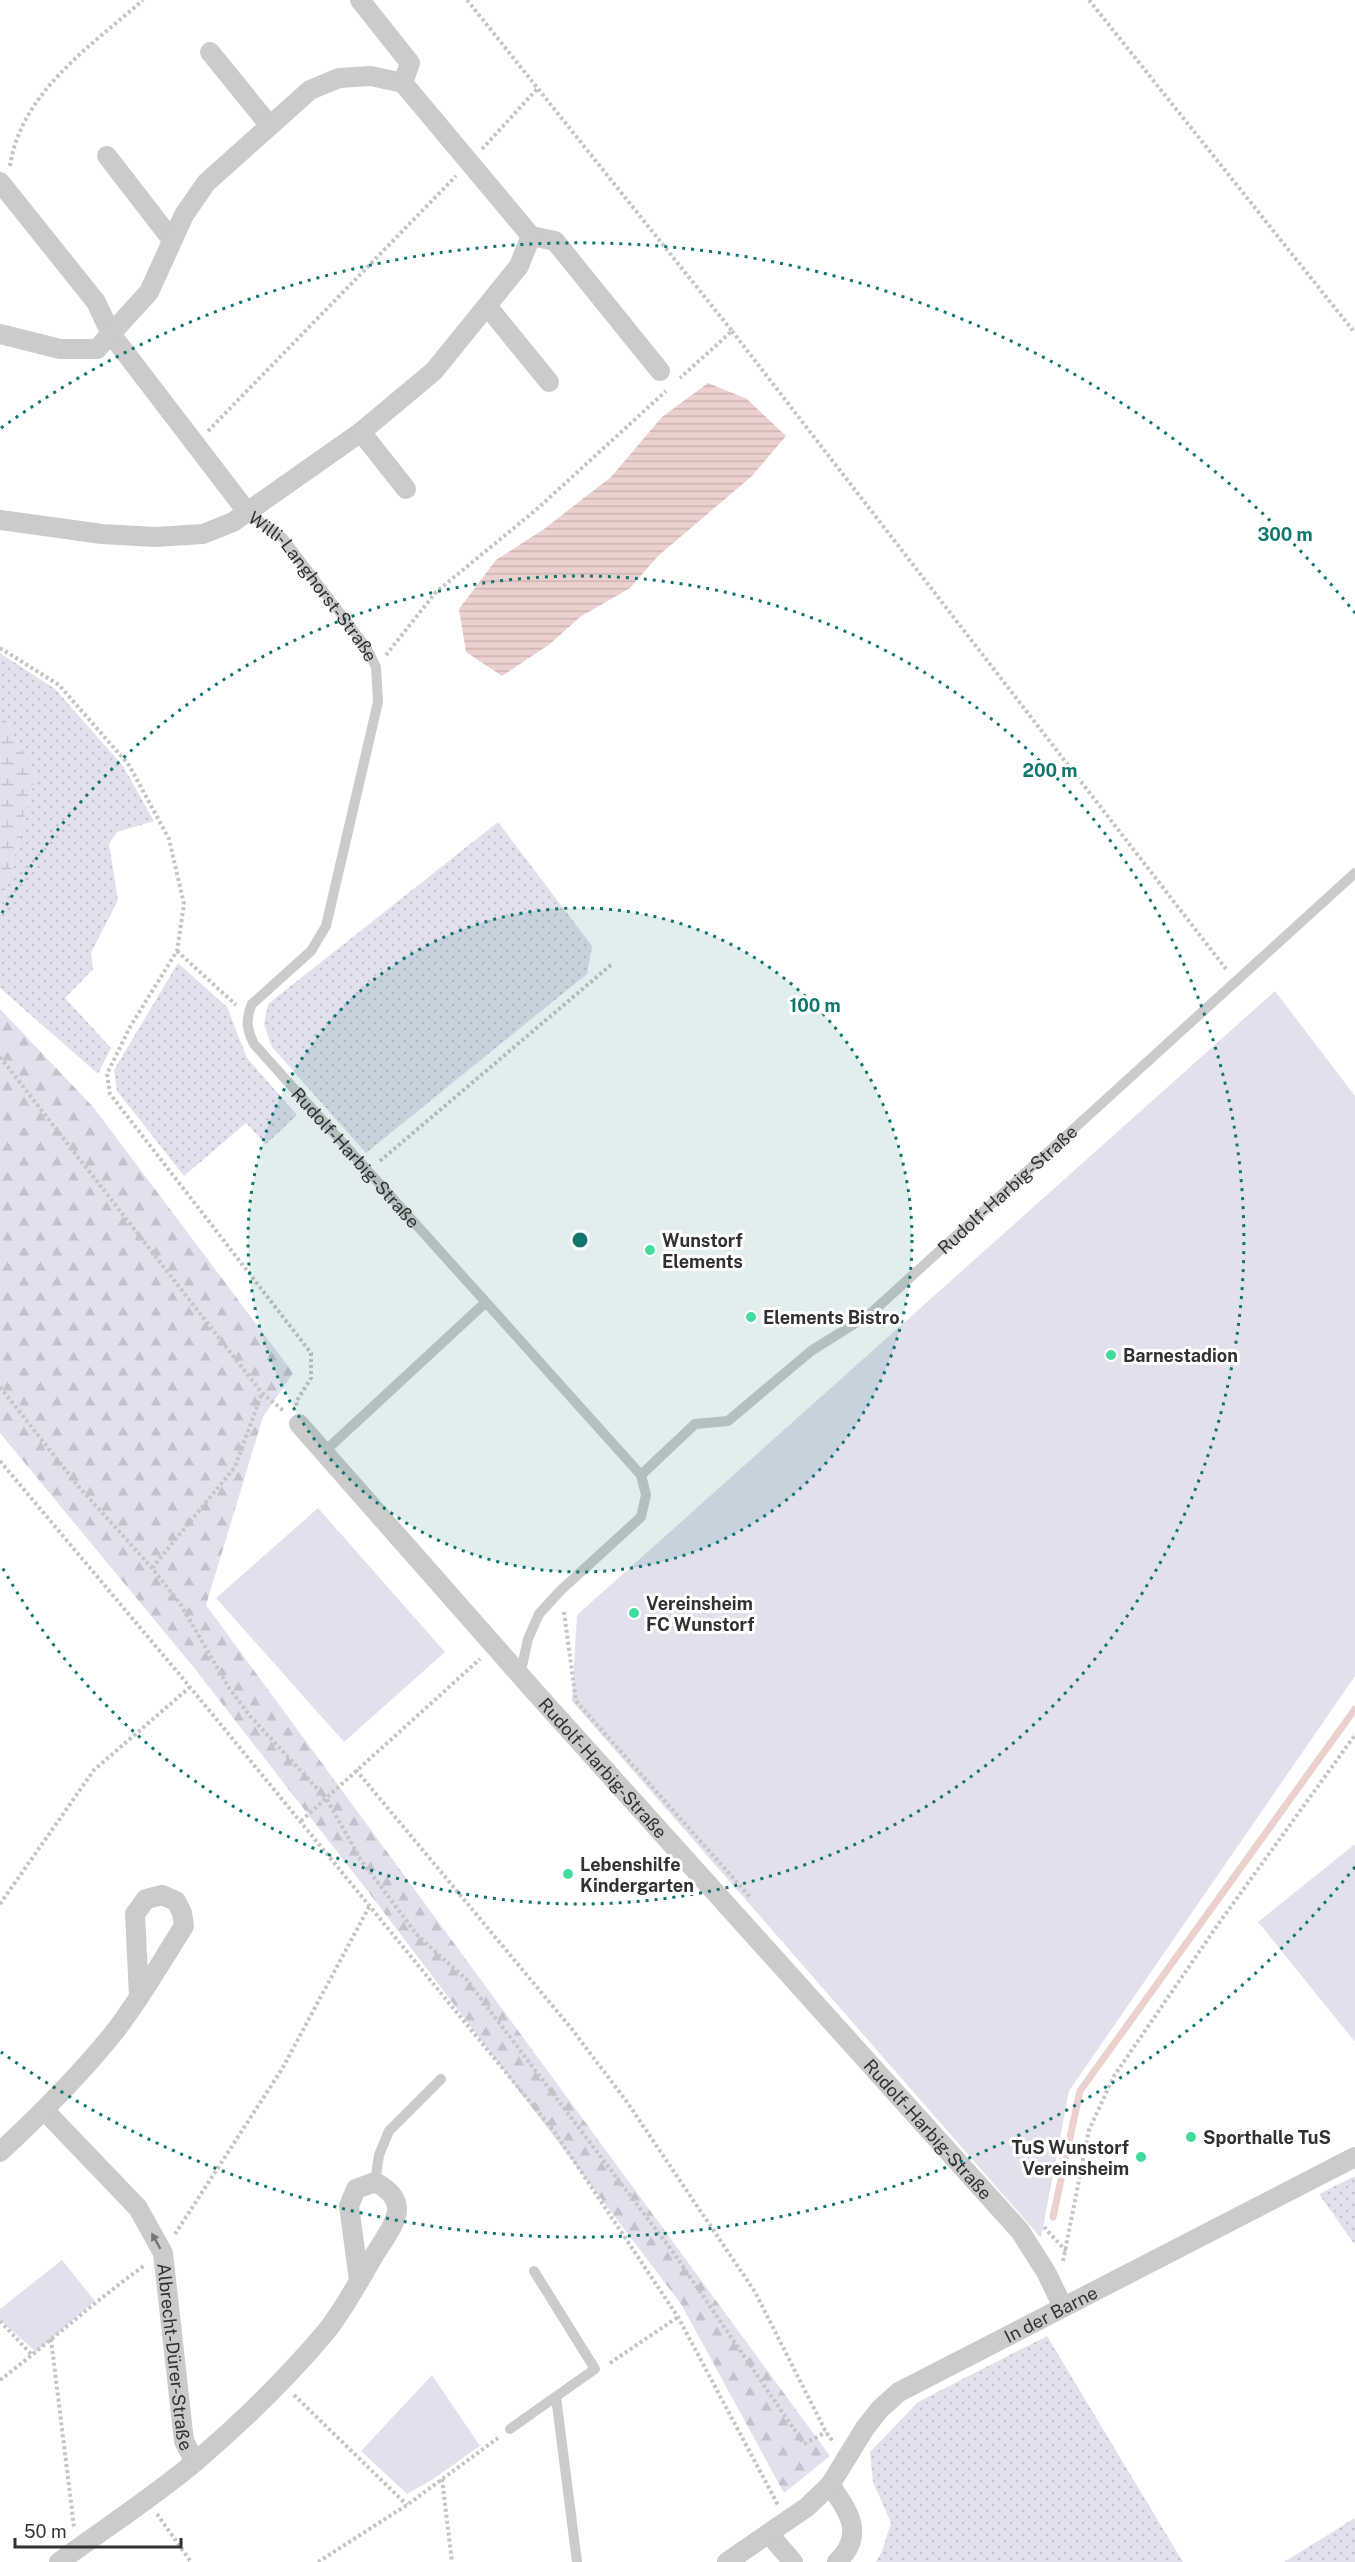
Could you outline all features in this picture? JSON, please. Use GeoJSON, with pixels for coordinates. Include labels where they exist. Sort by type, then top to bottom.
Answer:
{"type":"FeatureCollection","features":[{"type":"Feature","properties":{"kind":"street"},"geometry":{"type":"LineString","coordinates":[[360,0],[411,63],[403,83]]}},
{"type":"Feature","properties":{"kind":"street"},"geometry":{"type":"LineString","coordinates":[[210,52],[270,126]]}},
{"type":"Feature","properties":{"kind":"street"},"geometry":{"type":"LineString","coordinates":[[0,334],[60,349],[97,349],[149,292],[184,215],[206,183],[310,90],[339,78],[370,76],[403,83],[531,236],[555,241],[660,371]]}},
{"type":"Feature","properties":{"kind":"street"},"geometry":{"type":"LineString","coordinates":[[107,156],[172,240]]}},
{"type":"Feature","properties":{"kind":"street","name":"Willi-Langhorst-Straße"},"geometry":{"type":"LineString","coordinates":[[3,185],[96,302],[111,333],[248,513]]}},
{"type":"Feature","properties":{"kind":"street"},"geometry":{"type":"LineString","coordinates":[[0,520],[102,534],[155,537],[203,534],[233,522],[361,432],[434,371],[488,308],[519,266],[531,236]]}},
{"type":"Feature","properties":{"kind":"street"},"geometry":{"type":"LineString","coordinates":[[488,308],[549,382]]}},
{"type":"Feature","properties":{"kind":"street"},"geometry":{"type":"LineString","coordinates":[[361,432],[406,489]]}},
{"type":"Feature","properties":{"kind":"street","name":"Rudolf-Harbig-Straße"},"geometry":{"type":"LineString","coordinates":[[299,1424],[519,1675],[1020,2231],[1046,2272],[1059,2300]]}},
{"type":"Feature","properties":{"kind":"street"},"geometry":{"type":"LineString","coordinates":[[0,2152],[45,2111],[114,2033],[139,1996]]}},
{"type":"Feature","properties":{"kind":"street","name":"Albrecht-Dürer-Straße"},"geometry":{"type":"LineString","coordinates":[[45,2111],[138,2208],[163,2253],[184,2441],[195,2462]]}},
{"type":"Feature","properties":{"kind":"street","name":"In der Barne"},"geometry":{"type":"LineString","coordinates":[[728,2562],[807,2507],[830,2485],[845,2458],[880,2409],[899,2392],[1059,2300],[1355,2157]]}},
{"type":"Feature","properties":{"kind":"street"},"geometry":{"type":"LineString","coordinates":[[359,2280],[349,2206],[356,2189],[375,2181]]}},
{"type":"Feature","properties":{"kind":"street","name":"Albrecht-Dürer-Straße"},"geometry":{"type":"LineString","coordinates":[[59,2562],[195,2462],[280,2382],[327,2331],[396,2218],[398,2205],[390,2190],[375,2181]]}},
{"type":"Feature","properties":{"kind":"street"},"geometry":{"type":"LineString","coordinates":[[830,2485],[847,2510],[853,2527],[850,2545],[837,2562]]}},
{"type":"Feature","properties":{"kind":"street"},"geometry":{"type":"LineString","coordinates":[[769,2534],[793,2562]]}},
{"type":"Feature","properties":{"kind":"lane","name":"Willi-Langhorst-Straße"},"geometry":{"type":"LineString","coordinates":[[247,1016],[252,1004],[311,951],[326,926],[378,702],[376,667],[366,647],[283,538],[248,513]]}},
{"type":"Feature","properties":{"kind":"lane","name":"Rudolf-Harbig-Straße"},"geometry":{"type":"LineString","coordinates":[[247,1016],[248,1031],[254,1044],[641,1475],[696,1424],[728,1421],[811,1351],[870,1314],[1355,873]]}},
{"type":"Feature","properties":{"kind":"lane"},"geometry":{"type":"LineString","coordinates":[[324,1452],[485,1303]]}},
{"type":"Feature","properties":{"kind":"lane"},"geometry":{"type":"LineString","coordinates":[[519,1675],[528,1639],[539,1614],[561,1590],[641,1517],[646,1495],[641,1475]]}},
{"type":"Feature","properties":{"kind":"lane"},"geometry":{"type":"LineString","coordinates":[[375,2181],[379,2156],[389,2131],[441,2079]]}},
{"type":"Feature","properties":{"kind":"lane"},"geometry":{"type":"LineString","coordinates":[[510,2429],[595,2369],[534,2271]]}},
{"type":"Feature","properties":{"kind":"lane"},"geometry":{"type":"LineString","coordinates":[[556,2397],[577,2562]]}},
{"type":"Feature","properties":{"kind":"path"},"geometry":{"type":"LineString","coordinates":[[3,185],[28,114],[52,81],[143,0]]}},
{"type":"Feature","properties":{"kind":"path"},"geometry":{"type":"LineString","coordinates":[[467,0],[732,330],[1235,981]]}},
{"type":"Feature","properties":{"kind":"path"},"geometry":{"type":"LineString","coordinates":[[1089,0],[1355,333]]}},
{"type":"Feature","properties":{"kind":"path"},"geometry":{"type":"LineString","coordinates":[[195,444],[538,88]]}},
{"type":"Feature","properties":{"kind":"path"},"geometry":{"type":"LineString","coordinates":[[376,667],[436,592],[537,508],[732,330]]}},
{"type":"Feature","properties":{"kind":"path"},"geometry":{"type":"LineString","coordinates":[[0,648],[59,685],[129,765],[170,839],[184,904],[177,951],[130,1027],[106,1074],[110,1094],[310,1353],[311,1378],[296,1402],[299,1424]]}},
{"type":"Feature","properties":{"kind":"path"},"geometry":{"type":"LineString","coordinates":[[177,951],[247,1016]]}},
{"type":"Feature","properties":{"kind":"path"},"geometry":{"type":"LineString","coordinates":[[368,1171],[612,964]]}},
{"type":"Feature","properties":{"kind":"path"},"geometry":{"type":"LineString","coordinates":[[0,1057],[262,1393],[299,1424]]}},
{"type":"Feature","properties":{"kind":"path"},"geometry":{"type":"LineString","coordinates":[[0,1387],[79,1486],[152,1568],[181,1605],[229,1688],[250,1716],[326,1798],[361,1860],[417,1935],[466,1979],[673,2252],[804,2444],[826,2432]]}},
{"type":"Feature","properties":{"kind":"path"},"geometry":{"type":"LineString","coordinates":[[152,1568],[235,1467],[262,1393]]}},
{"type":"Feature","properties":{"kind":"path"},"geometry":{"type":"LineString","coordinates":[[0,1461],[301,1821],[554,2131],[678,2317],[786,2522]]}},
{"type":"Feature","properties":{"kind":"path"},"geometry":{"type":"LineString","coordinates":[[561,1590],[576,1701],[757,1905]]}},
{"type":"Feature","properties":{"kind":"path"},"geometry":{"type":"LineString","coordinates":[[301,1821],[494,1646]]}},
{"type":"Feature","properties":{"kind":"path"},"geometry":{"type":"LineString","coordinates":[[0,1904],[94,1770],[190,1687]]}},
{"type":"Feature","properties":{"kind":"path"},"geometry":{"type":"LineString","coordinates":[[1059,2300],[1089,2130],[1114,2076],[1219,1923],[1355,1735]]}},
{"type":"Feature","properties":{"kind":"path"},"geometry":{"type":"LineString","coordinates":[[356,1770],[571,2028],[627,2102],[755,2292],[826,2432],[845,2458]]}},
{"type":"Feature","properties":{"kind":"path"},"geometry":{"type":"LineString","coordinates":[[0,2379],[95,2301],[163,2253],[282,2069],[369,1907]]}},
{"type":"Feature","properties":{"kind":"path"},"geometry":{"type":"LineString","coordinates":[[1042,2224],[1066,2251]]}},
{"type":"Feature","properties":{"kind":"path"},"geometry":{"type":"LineString","coordinates":[[595,2369],[602,2368],[678,2317]]}},
{"type":"Feature","properties":{"kind":"path"},"geometry":{"type":"LineString","coordinates":[[0,2321],[32,2355]]}},
{"type":"Feature","properties":{"kind":"path"},"geometry":{"type":"LineString","coordinates":[[51,2339],[77,2549]]}},
{"type":"Feature","properties":{"kind":"path"},"geometry":{"type":"LineString","coordinates":[[280,2382],[407,2505]]}},
{"type":"Feature","properties":{"kind":"path"},"geometry":{"type":"LineString","coordinates":[[318,2562],[407,2505],[510,2429]]}},
{"type":"Feature","properties":{"kind":"path"},"geometry":{"type":"LineString","coordinates":[[442,2479],[452,2562]]}},
{"type":"Feature","properties":{"kind":"path"},"geometry":{"type":"LineString","coordinates":[[147,2499],[191,2562]]}},
{"type":"Feature","properties":{"kind":"path"},"geometry":{"type":"LineString","coordinates":[[330,2554],[331,2562]]}},
{"type":"Feature","properties":{"kind":"green space"},"geometry":{"type":"Polygon","coordinates":[[[0,653],[55,689],[123,766],[154,821],[117,832],[109,844],[118,900],[91,953],[93,969],[65,998],[111,1048],[98,1074],[0,988],[0,911],[36,774],[6,721],[0,716],[0,653]]]}},
{"type":"Feature","properties":{"kind":"green space"},"geometry":{"type":"Polygon","coordinates":[[[0,716],[6,721],[36,774],[0,911],[0,716]]]}},
{"type":"Feature","properties":{"kind":"green space"},"geometry":{"type":"Polygon","coordinates":[[[498,822],[592,946],[587,974],[366,1153],[272,1047],[264,1024],[268,1004],[498,822]]]}},
{"type":"Feature","properties":{"kind":"green space"},"geometry":{"type":"Polygon","coordinates":[[[178,963],[227,1007],[247,1058],[297,1115],[266,1144],[246,1123],[184,1176],[117,1091],[114,1070],[178,963]]]}},
{"type":"Feature","properties":{"kind":"green space","name":"Barnestadion"},"geometry":{"type":"Polygon","coordinates":[[[1275,991],[1355,1096],[1355,1676],[1069,2091],[1041,2238],[572,1701],[577,1615],[1275,991]]]}},
{"type":"Feature","properties":{"kind":"green space"},"geometry":{"type":"Polygon","coordinates":[[[0,1009],[94,1108],[293,1373],[263,1417],[206,1605],[830,2456],[784,2493],[681,2304],[370,1894],[195,1669],[0,1433],[0,1009]]]}},
{"type":"Feature","properties":{"kind":"green space"},"geometry":{"type":"Polygon","coordinates":[[[318,1508],[445,1652],[344,1742],[216,1598],[318,1508]]]}},
{"type":"Feature","properties":{"kind":"green space"},"geometry":{"type":"Polygon","coordinates":[[[1355,1844],[1355,2042],[1258,1922],[1355,1844]]]}},
{"type":"Feature","properties":{"kind":"green space"},"geometry":{"type":"Polygon","coordinates":[[[1355,2176],[1355,2245],[1319,2194],[1355,2176]]]}},
{"type":"Feature","properties":{"kind":"green space"},"geometry":{"type":"Polygon","coordinates":[[[62,2260],[95,2301],[36,2352],[0,2320],[0,2309],[62,2260]]]}},
{"type":"Feature","properties":{"kind":"green space"},"geometry":{"type":"Polygon","coordinates":[[[1047,2336],[1183,2562],[876,2562],[891,2523],[873,2482],[870,2452],[918,2402],[1047,2336]]]}},
{"type":"Feature","properties":{"kind":"green space"},"geometry":{"type":"Polygon","coordinates":[[[432,2375],[480,2446],[407,2494],[361,2451],[432,2375]]]}},
{"type":"Feature","properties":{"kind":"green space"},"geometry":{"type":"Polygon","coordinates":[[[1355,2518],[1355,2562],[1284,2562],[1355,2518]]]}},
{"type":"Feature","properties":{"kind":"shaded area"},"geometry":{"type":"Polygon","coordinates":[[[708,383],[747,399],[786,436],[752,476],[658,556],[630,588],[580,617],[550,644],[502,676],[466,652],[459,609],[496,560],[544,529],[611,477],[662,417],[708,383]]]}},
{"type":"Feature","properties":{"kind":"waterway"},"geometry":{"type":"LineString","coordinates":[[1053,2217],[1080,2091],[1355,1709]]}},
{"type":"Feature","properties":{"kind":"place","name":"Wunstorf Elements"},"geometry":{"type":"Point","coordinates":[650,1250]}},
{"type":"Feature","properties":{"kind":"place","name":"Elements Bistro"},"geometry":{"type":"Point","coordinates":[751,1317]}},
{"type":"Feature","properties":{"kind":"place","name":"Barnestadion"},"geometry":{"type":"Point","coordinates":[1111,1355]}},
{"type":"Feature","properties":{"kind":"place","name":"Vereinsheim FC Wunstorf"},"geometry":{"type":"Point","coordinates":[634,1613]}},
{"type":"Feature","properties":{"kind":"place","name":"Lebenshilfe Kindergarten"},"geometry":{"type":"Point","coordinates":[568,1874]}},
{"type":"Feature","properties":{"kind":"place","name":"Sporthalle TuS"},"geometry":{"type":"Point","coordinates":[1191,2137]}},
{"type":"Feature","properties":{"kind":"place","name":"TuS Wunstorf Vereinsheim"},"geometry":{"type":"Point","coordinates":[1141,2157]}}]}
